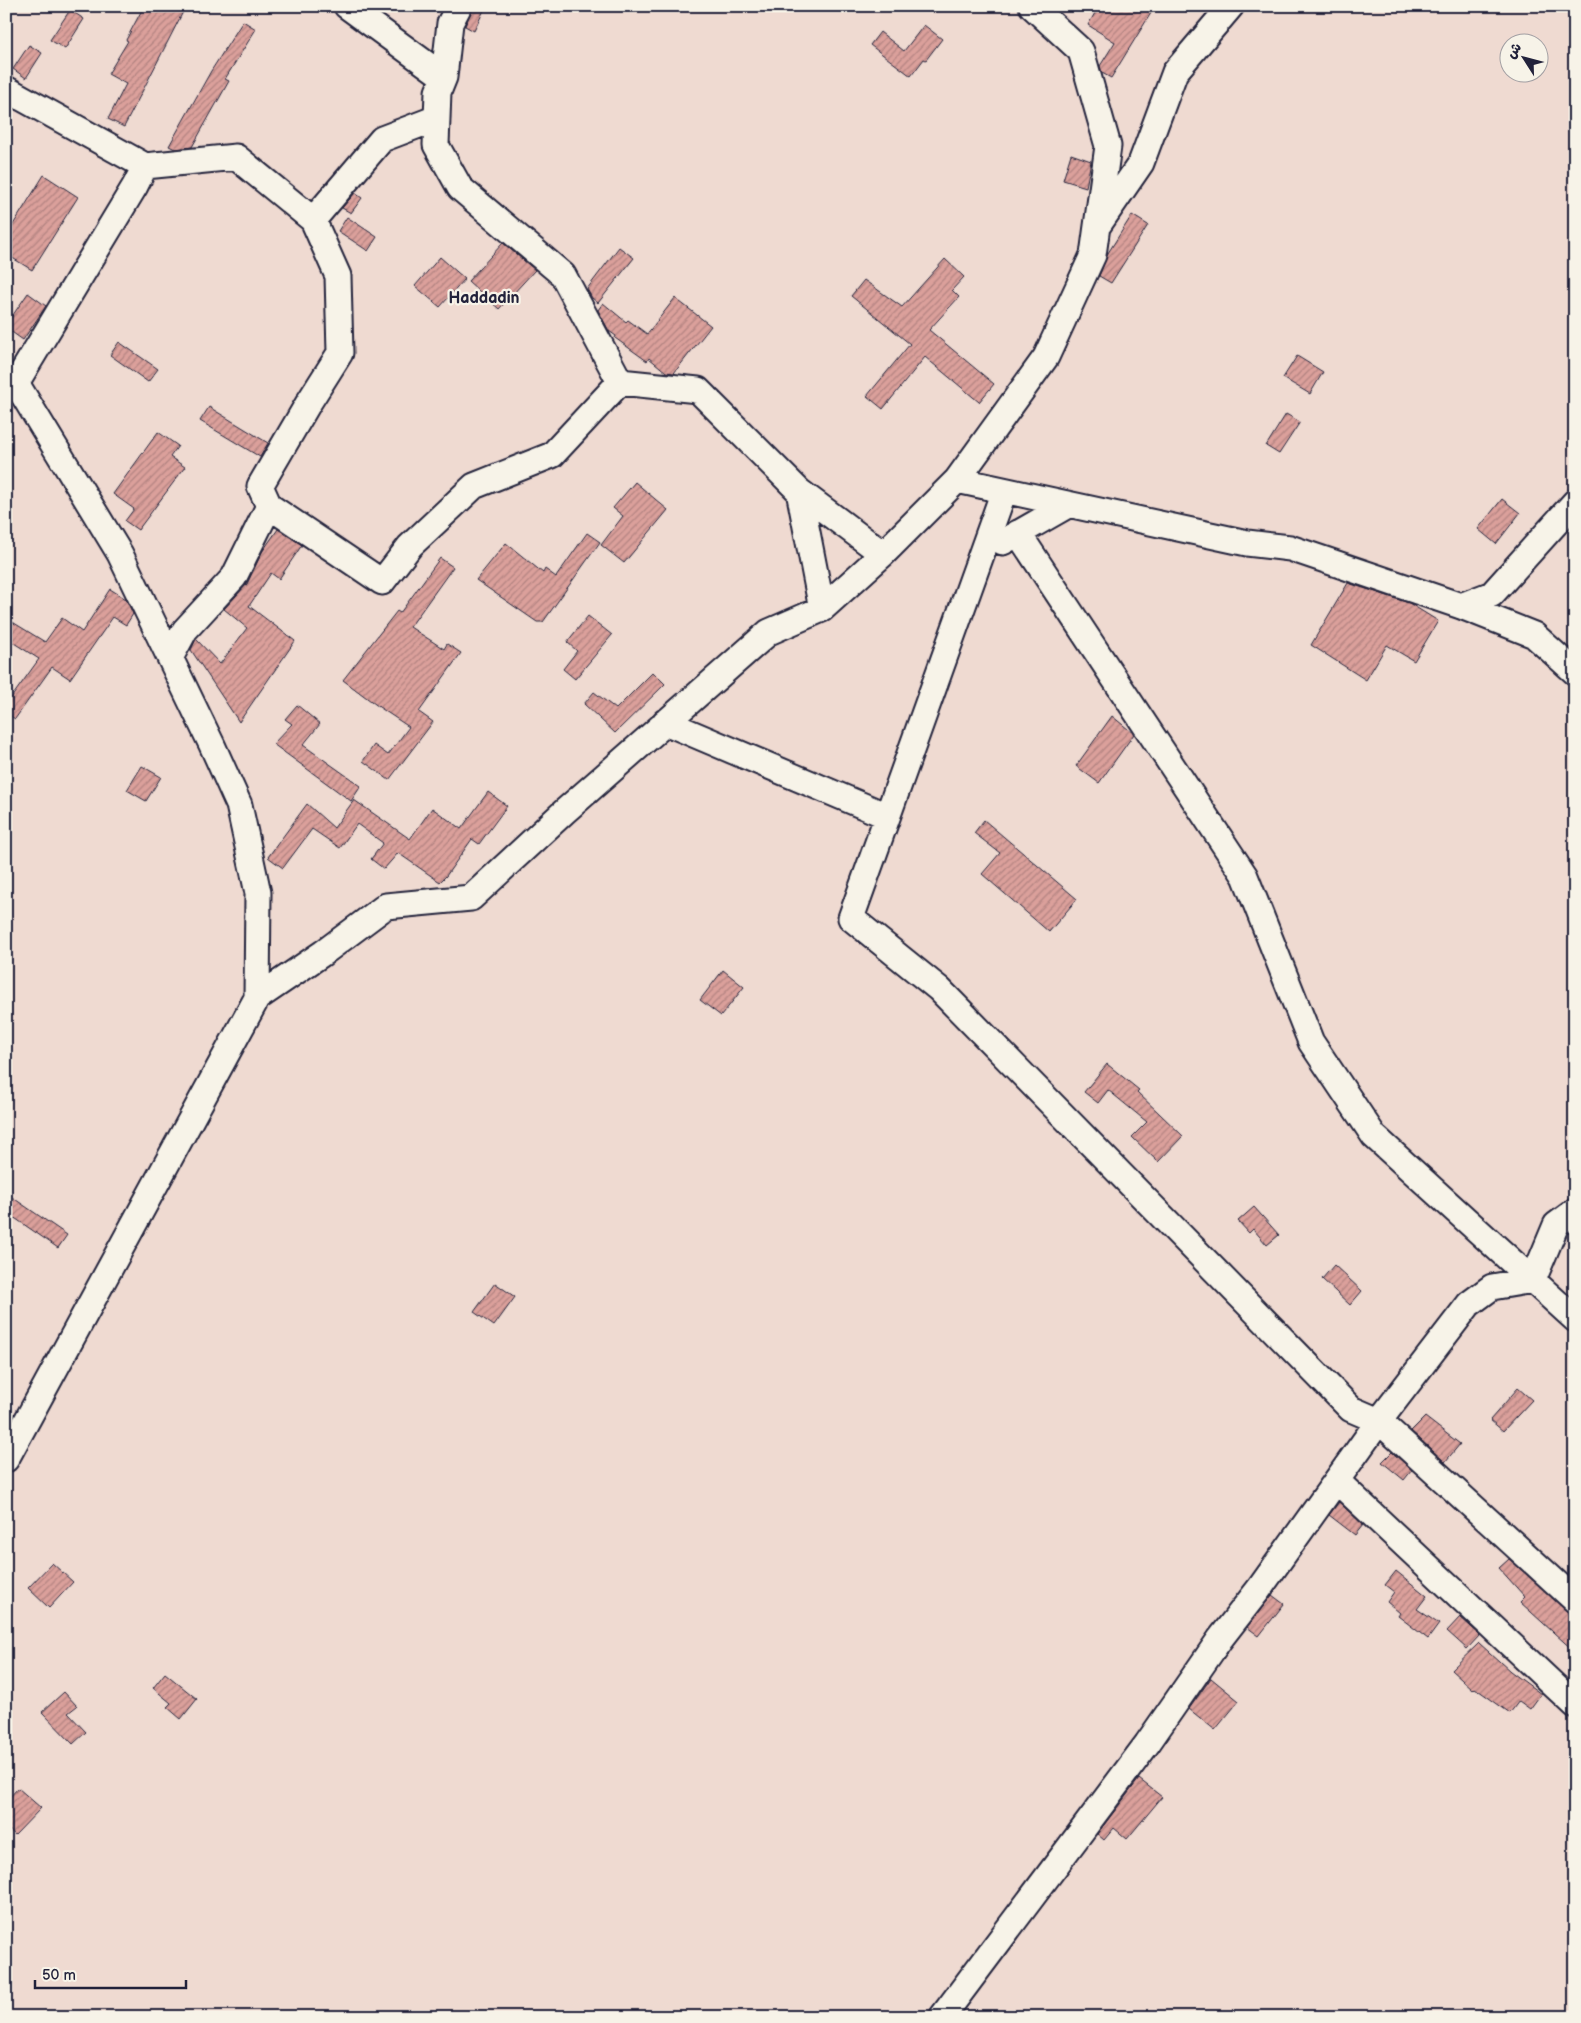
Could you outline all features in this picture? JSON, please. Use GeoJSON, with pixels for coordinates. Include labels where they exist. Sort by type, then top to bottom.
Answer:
{"type":"FeatureCollection","features":[{"type":"Feature","properties":{"kind":"street"},"geometry":{"type":"LineString","coordinates":[[347,6],[444,77]]}},
{"type":"Feature","properties":{"kind":"street"},"geometry":{"type":"LineString","coordinates":[[459,6],[450,23],[444,77],[438,92],[436,145],[460,188],[563,275],[620,382]]}},
{"type":"Feature","properties":{"kind":"street"},"geometry":{"type":"LineString","coordinates":[[6,1459],[257,998],[323,953],[386,906],[471,898],[665,722],[769,632],[822,609],[883,554],[957,480],[1046,357],[1093,255],[1108,146],[1081,51],[1032,6]]}},
{"type":"Feature","properties":{"kind":"street"},"geometry":{"type":"LineString","coordinates":[[1097,227],[1141,163],[1175,72],[1231,6]]}},
{"type":"Feature","properties":{"kind":"street"},"geometry":{"type":"LineString","coordinates":[[6,89],[145,166],[236,157],[313,220],[338,276],[340,353],[260,486],[269,506],[382,582],[410,546],[474,486],[552,455],[620,382]]}},
{"type":"Feature","properties":{"kind":"street"},"geometry":{"type":"LineString","coordinates":[[313,220],[382,139],[437,118]]}},
{"type":"Feature","properties":{"kind":"street"},"geometry":{"type":"LineString","coordinates":[[145,166],[135,186],[16,383],[120,554],[212,745],[238,805],[258,894],[257,998]]}},
{"type":"Feature","properties":{"kind":"street"},"geometry":{"type":"LineString","coordinates":[[620,382],[698,390],[799,491],[883,554]]}},
{"type":"Feature","properties":{"kind":"street"},"geometry":{"type":"LineString","coordinates":[[957,480],[1247,543],[1290,548],[1461,606],[1534,635],[1575,672]]}},
{"type":"Feature","properties":{"kind":"street"},"geometry":{"type":"LineString","coordinates":[[1004,490],[851,918],[939,989],[1351,1410],[1379,1421],[1575,1600]]}},
{"type":"Feature","properties":{"kind":"street"},"geometry":{"type":"LineString","coordinates":[[799,491],[822,609]]}},
{"type":"Feature","properties":{"kind":"street"},"geometry":{"type":"LineString","coordinates":[[1461,606],[1492,594],[1575,502]]}},
{"type":"Feature","properties":{"kind":"street"},"geometry":{"type":"LineString","coordinates":[[979,556],[1068,504]]}},
{"type":"Feature","properties":{"kind":"street"},"geometry":{"type":"LineString","coordinates":[[170,658],[185,630],[234,577],[269,506]]}},
{"type":"Feature","properties":{"kind":"street"},"geometry":{"type":"LineString","coordinates":[[1018,533],[1245,876],[1311,1042],[1374,1136],[1575,1319]]}},
{"type":"Feature","properties":{"kind":"street"},"geometry":{"type":"LineString","coordinates":[[665,722],[887,816]]}},
{"type":"Feature","properties":{"kind":"street"},"geometry":{"type":"LineString","coordinates":[[1533,1280],[1556,1225],[1575,1212]]}},
{"type":"Feature","properties":{"kind":"street"},"geometry":{"type":"LineString","coordinates":[[942,2017],[1141,1752],[1220,1639],[1379,1421],[1469,1304],[1492,1288],[1533,1280]]}},
{"type":"Feature","properties":{"kind":"street"},"geometry":{"type":"LineString","coordinates":[[1337,1481],[1575,1705]]}},
{"type":"Feature","properties":{"kind":"building"},"geometry":{"type":"Polygon","coordinates":[[[144,6],[186,6],[124,127],[108,119],[126,84],[108,74],[128,41],[126,40],[144,6]]]}},
{"type":"Feature","properties":{"kind":"building"},"geometry":{"type":"Polygon","coordinates":[[[473,6],[486,6],[474,31],[465,26],[473,6]]]}},
{"type":"Feature","properties":{"kind":"building"},"geometry":{"type":"Polygon","coordinates":[[[1099,6],[1140,6],[1151,13],[1111,78],[1102,73],[1100,66],[1115,42],[1088,25],[1099,6]]]}},
{"type":"Feature","properties":{"kind":"building"},"geometry":{"type":"Polygon","coordinates":[[[70,10],[84,19],[65,49],[50,40],[70,10]]]}},
{"type":"Feature","properties":{"kind":"building"},"geometry":{"type":"Polygon","coordinates":[[[243,21],[256,29],[225,79],[229,81],[192,147],[175,149],[169,146],[211,71],[243,21]]]}},
{"type":"Feature","properties":{"kind":"building"},"geometry":{"type":"Polygon","coordinates":[[[924,25],[942,39],[911,76],[870,45],[880,32],[904,51],[924,25]]]}},
{"type":"Feature","properties":{"kind":"building"},"geometry":{"type":"Polygon","coordinates":[[[29,45],[42,53],[26,78],[13,69],[29,45]]]}},
{"type":"Feature","properties":{"kind":"building"},"geometry":{"type":"Polygon","coordinates":[[[1071,154],[1091,161],[1086,187],[1063,180],[1071,154]]]}},
{"type":"Feature","properties":{"kind":"building"},"geometry":{"type":"Polygon","coordinates":[[[44,175],[78,197],[32,270],[6,254],[6,236],[44,175]]]}},
{"type":"Feature","properties":{"kind":"building"},"geometry":{"type":"Polygon","coordinates":[[[355,193],[362,198],[351,213],[342,208],[355,193]]]}},
{"type":"Feature","properties":{"kind":"building"},"geometry":{"type":"Polygon","coordinates":[[[1132,215],[1148,225],[1111,283],[1099,276],[1108,253],[1132,215]]]}},
{"type":"Feature","properties":{"kind":"building"},"geometry":{"type":"Polygon","coordinates":[[[347,217],[377,237],[368,251],[338,231],[347,217]]]}},
{"type":"Feature","properties":{"kind":"building"},"geometry":{"type":"Polygon","coordinates":[[[503,243],[535,270],[499,309],[468,281],[503,243]]]}},
{"type":"Feature","properties":{"kind":"building"},"geometry":{"type":"Polygon","coordinates":[[[619,247],[634,258],[598,303],[592,298],[587,289],[619,247]]]}},
{"type":"Feature","properties":{"kind":"building"},"geometry":{"type":"Polygon","coordinates":[[[440,257],[465,279],[440,307],[415,286],[440,257]]]}},
{"type":"Feature","properties":{"kind":"building"},"geometry":{"type":"Polygon","coordinates":[[[945,259],[964,277],[952,290],[959,297],[929,330],[994,384],[979,402],[925,357],[883,409],[867,396],[910,344],[851,296],[864,280],[902,307],[945,259]]]}},
{"type":"Feature","properties":{"kind":"building"},"geometry":{"type":"Polygon","coordinates":[[[28,293],[46,306],[23,340],[6,328],[6,325],[28,293]]]}},
{"type":"Feature","properties":{"kind":"building"},"geometry":{"type":"Polygon","coordinates":[[[675,298],[711,326],[674,373],[666,372],[649,358],[647,361],[615,338],[616,336],[609,331],[598,310],[603,303],[626,322],[628,320],[647,334],[675,298]]]}},
{"type":"Feature","properties":{"kind":"building"},"geometry":{"type":"Polygon","coordinates":[[[119,342],[158,369],[148,382],[110,355],[119,342]]]}},
{"type":"Feature","properties":{"kind":"building"},"geometry":{"type":"Polygon","coordinates":[[[1297,356],[1323,372],[1310,394],[1283,378],[1297,356]]]}},
{"type":"Feature","properties":{"kind":"building"},"geometry":{"type":"Polygon","coordinates":[[[209,407],[268,443],[260,457],[200,421],[209,407]]]}},
{"type":"Feature","properties":{"kind":"building"},"geometry":{"type":"Polygon","coordinates":[[[1286,414],[1300,422],[1279,454],[1266,446],[1286,414]]]}},
{"type":"Feature","properties":{"kind":"building"},"geometry":{"type":"Polygon","coordinates":[[[158,432],[178,446],[170,457],[185,467],[138,530],[125,521],[134,509],[113,494],[158,432]]]}},
{"type":"Feature","properties":{"kind":"building"},"geometry":{"type":"Polygon","coordinates":[[[635,482],[668,510],[624,563],[601,545],[623,516],[613,508],[635,482]]]}},
{"type":"Feature","properties":{"kind":"building"},"geometry":{"type":"Polygon","coordinates":[[[1502,499],[1520,513],[1496,544],[1478,529],[1502,499]]]}},
{"type":"Feature","properties":{"kind":"building"},"geometry":{"type":"Polygon","coordinates":[[[278,529],[302,545],[279,579],[271,573],[249,606],[295,641],[239,722],[191,650],[196,639],[220,664],[247,628],[224,609],[247,584],[262,552],[278,529]]]}},
{"type":"Feature","properties":{"kind":"building"},"geometry":{"type":"Polygon","coordinates":[[[587,533],[600,542],[543,622],[537,622],[476,580],[506,543],[543,573],[545,569],[556,577],[587,533]]]}},
{"type":"Feature","properties":{"kind":"building"},"geometry":{"type":"Polygon","coordinates":[[[440,558],[453,567],[410,627],[444,649],[447,644],[461,653],[419,712],[433,722],[389,780],[363,761],[374,745],[388,755],[409,727],[343,680],[397,611],[400,613],[440,558]]]}},
{"type":"Feature","properties":{"kind":"building"},"geometry":{"type":"Polygon","coordinates":[[[1348,583],[1409,603],[1438,621],[1414,661],[1387,645],[1366,680],[1311,645],[1348,583]]]}},
{"type":"Feature","properties":{"kind":"building"},"geometry":{"type":"Polygon","coordinates":[[[110,589],[126,599],[133,614],[126,625],[113,617],[70,679],[52,667],[15,719],[6,713],[6,705],[39,659],[6,638],[6,618],[45,642],[62,618],[82,632],[110,589]]]}},
{"type":"Feature","properties":{"kind":"building"},"geometry":{"type":"Polygon","coordinates":[[[588,616],[612,635],[575,679],[563,669],[577,651],[567,642],[588,616]]]}},
{"type":"Feature","properties":{"kind":"building"},"geometry":{"type":"Polygon","coordinates":[[[653,672],[665,684],[615,733],[584,704],[594,692],[616,709],[653,672]]]}},
{"type":"Feature","properties":{"kind":"building"},"geometry":{"type":"Polygon","coordinates":[[[297,705],[320,724],[303,745],[361,786],[351,801],[273,744],[292,724],[285,719],[297,705]]]}},
{"type":"Feature","properties":{"kind":"building"},"geometry":{"type":"Polygon","coordinates":[[[1112,716],[1134,734],[1099,783],[1076,766],[1112,716]]]}},
{"type":"Feature","properties":{"kind":"building"},"geometry":{"type":"Polygon","coordinates":[[[142,766],[161,777],[146,801],[127,790],[142,766]]]}},
{"type":"Feature","properties":{"kind":"building"},"geometry":{"type":"Polygon","coordinates":[[[488,792],[507,806],[479,844],[472,839],[440,882],[398,853],[384,869],[371,859],[383,843],[357,824],[340,848],[312,829],[283,868],[268,857],[307,804],[334,828],[354,800],[410,839],[432,808],[461,829],[488,792]]]}},
{"type":"Feature","properties":{"kind":"building"},"geometry":{"type":"Polygon","coordinates":[[[984,820],[1077,899],[1049,932],[982,874],[1000,853],[974,833],[984,820]]]}},
{"type":"Feature","properties":{"kind":"building"},"geometry":{"type":"Polygon","coordinates":[[[723,970],[744,987],[721,1016],[700,1000],[723,970]]]}},
{"type":"Feature","properties":{"kind":"building"},"geometry":{"type":"Polygon","coordinates":[[[1107,1064],[1139,1090],[1137,1092],[1183,1136],[1158,1162],[1132,1137],[1147,1122],[1108,1090],[1098,1103],[1084,1092],[1107,1064]]]}},
{"type":"Feature","properties":{"kind":"building"},"geometry":{"type":"Polygon","coordinates":[[[6,1193],[67,1235],[58,1248],[6,1212],[6,1193]]]}},
{"type":"Feature","properties":{"kind":"building"},"geometry":{"type":"Polygon","coordinates":[[[1254,1207],[1279,1235],[1267,1245],[1253,1229],[1249,1233],[1238,1221],[1254,1207]]]}},
{"type":"Feature","properties":{"kind":"building"},"geometry":{"type":"Polygon","coordinates":[[[1334,1265],[1362,1291],[1350,1305],[1322,1279],[1334,1265]]]}},
{"type":"Feature","properties":{"kind":"building"},"geometry":{"type":"Polygon","coordinates":[[[495,1283],[515,1297],[494,1326],[474,1312],[495,1283]]]}},
{"type":"Feature","properties":{"kind":"building"},"geometry":{"type":"Polygon","coordinates":[[[1518,1388],[1532,1400],[1503,1431],[1490,1420],[1518,1388]]]}},
{"type":"Feature","properties":{"kind":"building"},"geometry":{"type":"Polygon","coordinates":[[[1425,1417],[1460,1444],[1445,1462],[1411,1431],[1425,1417]]]}},
{"type":"Feature","properties":{"kind":"building"},"geometry":{"type":"Polygon","coordinates":[[[1392,1452],[1412,1470],[1404,1480],[1382,1462],[1392,1452]]]}},
{"type":"Feature","properties":{"kind":"building"},"geometry":{"type":"Polygon","coordinates":[[[1339,1502],[1363,1525],[1355,1535],[1329,1515],[1339,1502]]]}},
{"type":"Feature","properties":{"kind":"building"},"geometry":{"type":"Polygon","coordinates":[[[1509,1559],[1575,1617],[1575,1652],[1520,1602],[1525,1597],[1499,1568],[1509,1559]]]}},
{"type":"Feature","properties":{"kind":"building"},"geometry":{"type":"Polygon","coordinates":[[[52,1563],[73,1582],[49,1608],[28,1588],[52,1563]]]}},
{"type":"Feature","properties":{"kind":"building"},"geometry":{"type":"Polygon","coordinates":[[[1396,1571],[1427,1596],[1417,1609],[1439,1624],[1428,1639],[1398,1616],[1400,1613],[1387,1602],[1394,1592],[1385,1585],[1396,1571]]]}},
{"type":"Feature","properties":{"kind":"building"},"geometry":{"type":"Polygon","coordinates":[[[1272,1595],[1284,1604],[1259,1636],[1247,1627],[1272,1595]]]}},
{"type":"Feature","properties":{"kind":"building"},"geometry":{"type":"Polygon","coordinates":[[[1460,1617],[1480,1635],[1467,1649],[1447,1631],[1460,1617]]]}},
{"type":"Feature","properties":{"kind":"building"},"geometry":{"type":"Polygon","coordinates":[[[1479,1643],[1510,1671],[1541,1694],[1530,1709],[1519,1701],[1510,1713],[1475,1688],[1473,1690],[1451,1670],[1479,1643]]]}},
{"type":"Feature","properties":{"kind":"building"},"geometry":{"type":"Polygon","coordinates":[[[165,1673],[197,1699],[181,1719],[167,1707],[171,1703],[153,1688],[165,1673]]]}},
{"type":"Feature","properties":{"kind":"building"},"geometry":{"type":"Polygon","coordinates":[[[1211,1678],[1239,1701],[1215,1730],[1189,1709],[1211,1678]]]}},
{"type":"Feature","properties":{"kind":"building"},"geometry":{"type":"Polygon","coordinates":[[[64,1692],[77,1706],[68,1713],[86,1732],[73,1744],[42,1712],[64,1692]]]}},
{"type":"Feature","properties":{"kind":"building"},"geometry":{"type":"Polygon","coordinates":[[[1139,1779],[1162,1797],[1127,1839],[1114,1828],[1104,1840],[1097,1834],[1139,1779]]]}},
{"type":"Feature","properties":{"kind":"building"},"geometry":{"type":"Polygon","coordinates":[[[18,1788],[41,1808],[15,1835],[6,1827],[6,1801],[18,1788]]]}},
{"type":"Feature","properties":{"kind":"district","name":"Haddadin"},"geometry":{"type":"Point","coordinates":[484,298]}}]}
